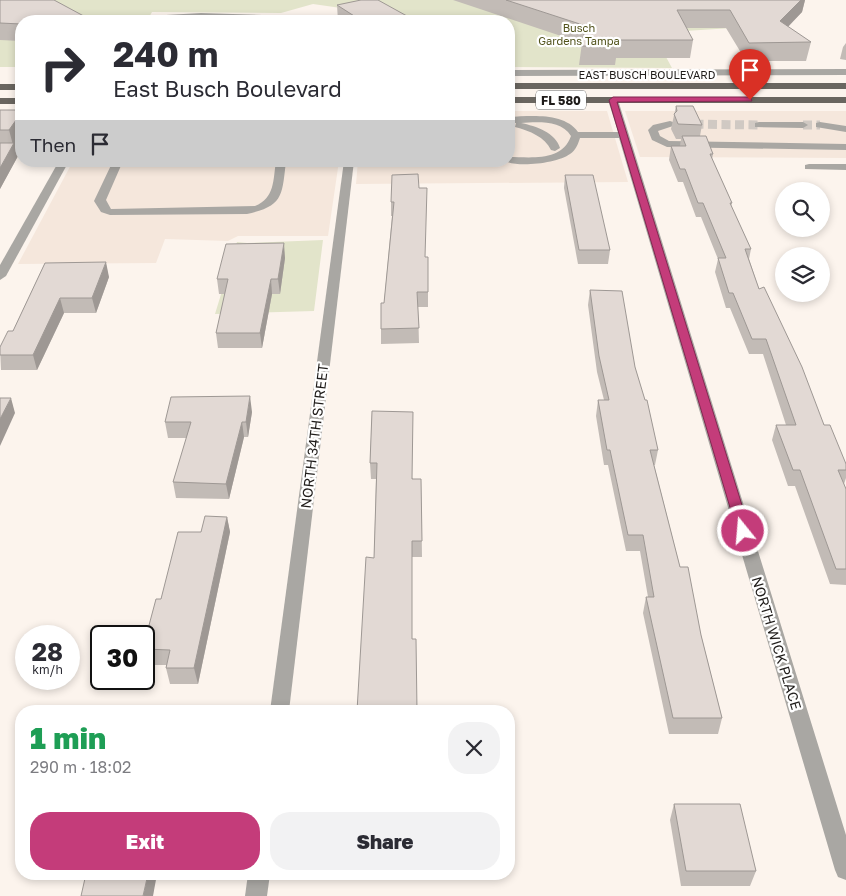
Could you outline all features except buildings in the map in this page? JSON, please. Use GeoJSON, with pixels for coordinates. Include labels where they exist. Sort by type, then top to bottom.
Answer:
{"type":"FeatureCollection","features":[{"type":"Feature","properties":{"kind":"main road"},"geometry":{"type":"LineString","coordinates":[[0,87],[15,86]]}},
{"type":"Feature","properties":{"kind":"main road","name":"EAST BUSCH BOULEVARD"},"geometry":{"type":"LineString","coordinates":[[515,86],[846,86]]}},
{"type":"Feature","properties":{"kind":"main road","name":"EAST BUSCH BOULEVARD"},"geometry":{"type":"LineString","coordinates":[[515,100],[846,100]]}},
{"type":"Feature","properties":{"kind":"main road"},"geometry":{"type":"LineString","coordinates":[[0,101],[15,101]]}},
{"type":"Feature","properties":{"kind":"street"},"geometry":{"type":"LineString","coordinates":[[515,72],[846,72]]}},
{"type":"Feature","properties":{"kind":"street","name":"NORTH WICK PLACE"},"geometry":{"type":"LineString","coordinates":[[613,100],[846,870]]}},
{"type":"Feature","properties":{"kind":"street"},"geometry":{"type":"LineString","coordinates":[[515,120],[568,126],[575,135],[575,143],[562,154],[550,158],[515,158]]}},
{"type":"Feature","properties":{"kind":"street"},"geometry":{"type":"LineString","coordinates":[[670,124],[657,126],[653,130],[656,138],[667,144],[846,147]]}},
{"type":"Feature","properties":{"kind":"street"},"geometry":{"type":"LineString","coordinates":[[515,125],[546,126],[560,132],[563,140],[556,148],[546,152],[515,157]]}},
{"type":"Feature","properties":{"kind":"street"},"geometry":{"type":"LineString","coordinates":[[759,125],[804,125]]}},
{"type":"Feature","properties":{"kind":"street"},"geometry":{"type":"LineString","coordinates":[[820,125],[846,129]]}},
{"type":"Feature","properties":{"kind":"street"},"geometry":{"type":"LineString","coordinates":[[575,135],[624,135]]}},
{"type":"Feature","properties":{"kind":"street"},"geometry":{"type":"LineString","coordinates":[[0,276],[61,167]]}},
{"type":"Feature","properties":{"kind":"street"},"geometry":{"type":"LineString","coordinates":[[115,167],[100,201],[104,204],[105,210],[110,212],[247,211],[268,206],[276,199],[280,167]]}},
{"type":"Feature","properties":{"kind":"street","name":"NORTH 34TH STREET"},"geometry":{"type":"LineString","coordinates":[[280,705],[347,167]]}},
{"type":"Feature","properties":{"kind":"street"},"geometry":{"type":"LineString","coordinates":[[809,167],[846,167]]}},
{"type":"Feature","properties":{"kind":"street"},"geometry":{"type":"LineString","coordinates":[[256,896],[258,880]]}},
{"type":"Feature","properties":{"kind":"shaded area"},"geometry":{"type":"Polygon","coordinates":[[[515,111],[607,111],[628,182],[356,184],[357,167],[515,167],[515,111]]]}},
{"type":"Feature","properties":{"kind":"shaded area"},"geometry":{"type":"Polygon","coordinates":[[[625,111],[846,111],[846,158],[640,157],[625,111]]]}},
{"type":"Feature","properties":{"kind":"shaded area"},"geometry":{"type":"Polygon","coordinates":[[[70,167],[338,167],[328,236],[238,236],[228,241],[165,239],[156,263],[18,264],[70,167]]]}},
{"type":"Feature","properties":{"kind":"green space","name":"Busch Gardens Tampa"},"geometry":{"type":"Polygon","coordinates":[[[0,0],[778,0],[779,25],[653,33],[672,68],[515,67],[515,15],[370,15],[348,9],[313,4],[281,13],[152,12],[150,15],[15,15],[15,67],[0,67],[0,0]]]}},
{"type":"Feature","properties":{"kind":"green space"},"geometry":{"type":"Polygon","coordinates":[[[323,240],[314,311],[215,314],[237,242],[323,240]]]}},
{"type":"Feature","properties":{"kind":"tunnel"},"geometry":{"type":"LineString","coordinates":[[681,124],[759,125]]}},
{"type":"Feature","properties":{"kind":"tunnel"},"geometry":{"type":"LineString","coordinates":[[803,125],[820,125]]}},
{"type":"Feature","properties":{"kind":"route"},"geometry":{"type":"LineString","coordinates":[[743,531],[613,100],[750,100]]}}]}
